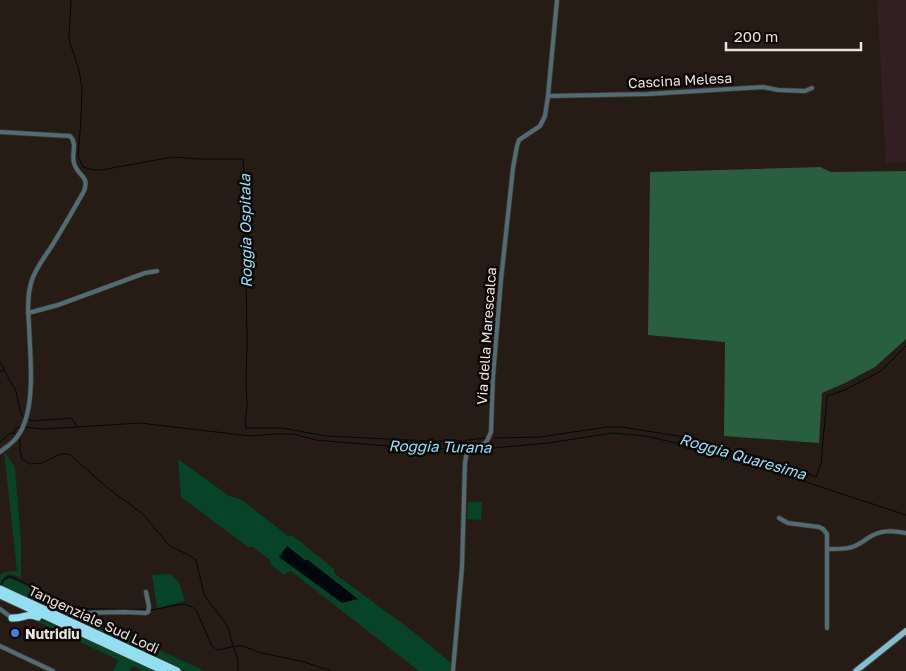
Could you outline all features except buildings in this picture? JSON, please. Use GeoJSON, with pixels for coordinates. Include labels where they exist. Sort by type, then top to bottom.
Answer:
{"type":"FeatureCollection","features":[{"type":"Feature","properties":{"kind":"highway","name":"Tangenziale Sud Lodi"},"geometry":{"type":"LineString","coordinates":[[0,589],[177,671]]}},
{"type":"Feature","properties":{"kind":"highway","name":"Tangenziale Sud Lodi"},"geometry":{"type":"LineString","coordinates":[[0,594],[164,671]]}},
{"type":"Feature","properties":{"kind":"highway"},"geometry":{"type":"LineString","coordinates":[[0,599],[19,609],[18,615],[12,618]]}},
{"type":"Feature","properties":{"kind":"highway"},"geometry":{"type":"LineString","coordinates":[[12,618],[32,614],[50,622],[58,622]]}},
{"type":"Feature","properties":{"kind":"main road"},"geometry":{"type":"LineString","coordinates":[[856,671],[906,631]]}},
{"type":"Feature","properties":{"kind":"street","name":"Via della Marescalca"},"geometry":{"type":"LineString","coordinates":[[453,671],[462,567],[465,463],[471,446],[486,444],[492,432],[493,377],[512,168],[517,146],[521,138],[536,129],[546,116],[556,0]]}},
{"type":"Feature","properties":{"kind":"street","name":"Cascina Melesa"},"geometry":{"type":"LineString","coordinates":[[548,96],[648,94],[763,86],[778,90],[805,91],[812,88]]}},
{"type":"Feature","properties":{"kind":"street"},"geometry":{"type":"LineString","coordinates":[[0,132],[70,136],[74,143],[75,167],[86,183],[84,191],[53,245],[36,269],[29,289],[30,401],[25,422],[18,436],[0,452]]}},
{"type":"Feature","properties":{"kind":"street"},"geometry":{"type":"LineString","coordinates":[[28,313],[58,305],[145,274],[157,272]]}},
{"type":"Feature","properties":{"kind":"street"},"geometry":{"type":"LineString","coordinates":[[779,518],[788,523],[823,529],[827,534],[827,628]]}},
{"type":"Feature","properties":{"kind":"street"},"geometry":{"type":"LineString","coordinates":[[827,549],[850,548],[875,534],[886,531],[906,533]]}},
{"type":"Feature","properties":{"kind":"street"},"geometry":{"type":"LineString","coordinates":[[51,612],[53,608],[57,607],[82,613],[146,613],[148,610],[146,592]]}},
{"type":"Feature","properties":{"kind":"street"},"geometry":{"type":"LineString","coordinates":[[0,610],[12,618]]}},
{"type":"Feature","properties":{"kind":"street"},"geometry":{"type":"LineString","coordinates":[[0,646],[53,671]]}},
{"type":"Feature","properties":{"kind":"shaded area"},"geometry":{"type":"Polygon","coordinates":[[[877,0],[906,0],[906,162],[886,163],[877,0]]]}},
{"type":"Feature","properties":{"kind":"shaded area"},"geometry":{"type":"Polygon","coordinates":[[[287,546],[358,599],[342,603],[279,557],[287,546]]]}},
{"type":"Feature","properties":{"kind":"green space"},"geometry":{"type":"Polygon","coordinates":[[[820,167],[831,172],[906,171],[906,339],[875,367],[822,393],[819,443],[724,436],[725,342],[648,335],[650,172],[820,167]]]}},
{"type":"Feature","properties":{"kind":"green space"},"geometry":{"type":"Polygon","coordinates":[[[4,451],[15,467],[21,541],[21,578],[9,575],[4,577],[0,584],[0,575],[5,572],[17,571],[4,451]]]}},
{"type":"Feature","properties":{"kind":"green space"},"geometry":{"type":"Polygon","coordinates":[[[178,459],[228,495],[242,500],[288,536],[293,536],[334,569],[334,573],[415,633],[451,663],[450,671],[419,671],[292,572],[290,571],[284,575],[270,564],[271,561],[253,547],[248,547],[181,497],[178,459]]]}},
{"type":"Feature","properties":{"kind":"green space"},"geometry":{"type":"Polygon","coordinates":[[[468,502],[482,502],[481,520],[467,519],[468,502]]]}},
{"type":"Feature","properties":{"kind":"green space"},"geometry":{"type":"Polygon","coordinates":[[[170,574],[179,582],[185,601],[157,608],[152,575],[170,574]]]}},
{"type":"Feature","properties":{"kind":"green space"},"geometry":{"type":"Polygon","coordinates":[[[9,578],[79,610],[82,615],[205,671],[184,671],[2,586],[4,581],[9,578]]]}},
{"type":"Feature","properties":{"kind":"green space"},"geometry":{"type":"Polygon","coordinates":[[[34,617],[59,625],[158,671],[142,671],[132,666],[130,671],[113,671],[118,660],[30,618],[34,617]]]}},
{"type":"Feature","properties":{"kind":"waterway","name":"Roggia Ospitala"},"geometry":{"type":"LineString","coordinates":[[71,0],[69,40],[79,70],[82,89],[78,156],[83,167],[101,170],[173,157],[243,159],[247,343],[246,428],[282,428],[326,436],[428,441],[459,441],[486,438]]}},
{"type":"Feature","properties":{"kind":"waterway","name":"Roggia Quaresima"},"geometry":{"type":"LineString","coordinates":[[494,438],[540,437],[607,427],[622,427],[684,437],[816,477],[821,464],[827,396],[845,390],[881,371],[906,346]]}},
{"type":"Feature","properties":{"kind":"waterway"},"geometry":{"type":"LineString","coordinates":[[0,361],[4,369]]}},
{"type":"Feature","properties":{"kind":"waterway","name":"Roggia Turana"},"geometry":{"type":"LineString","coordinates":[[0,371],[4,370],[16,391],[22,416],[33,421],[71,418],[78,427],[140,423],[250,436],[293,434],[316,440],[338,442],[414,448],[466,449]]}},
{"type":"Feature","properties":{"kind":"waterway"},"geometry":{"type":"LineString","coordinates":[[13,433],[16,428],[20,427]]}},
{"type":"Feature","properties":{"kind":"waterway"},"geometry":{"type":"LineString","coordinates":[[24,427],[43,429],[78,427]]}},
{"type":"Feature","properties":{"kind":"waterway"},"geometry":{"type":"LineString","coordinates":[[0,442],[9,434],[13,433],[16,435]]}},
{"type":"Feature","properties":{"kind":"waterway","name":"Roggia Turana"},"geometry":{"type":"LineString","coordinates":[[470,450],[549,443],[612,433],[646,436],[746,462],[906,515]]}},
{"type":"Feature","properties":{"kind":"waterway"},"geometry":{"type":"LineString","coordinates":[[19,438],[22,459],[30,464],[42,463],[61,454],[69,454],[109,489],[143,514],[167,543],[196,560],[204,594],[229,629],[238,659],[238,671]]}},
{"type":"Feature","properties":{"kind":"waterway"},"geometry":{"type":"LineString","coordinates":[[1,585],[5,579],[12,577],[74,606],[87,609],[152,610],[182,604],[186,605],[197,612],[212,646],[218,650],[243,646],[258,652],[304,662],[331,671]]}},
{"type":"Feature","properties":{"kind":"place","name":"Nutridiu"},"geometry":{"type":"Point","coordinates":[15,633]}}]}
